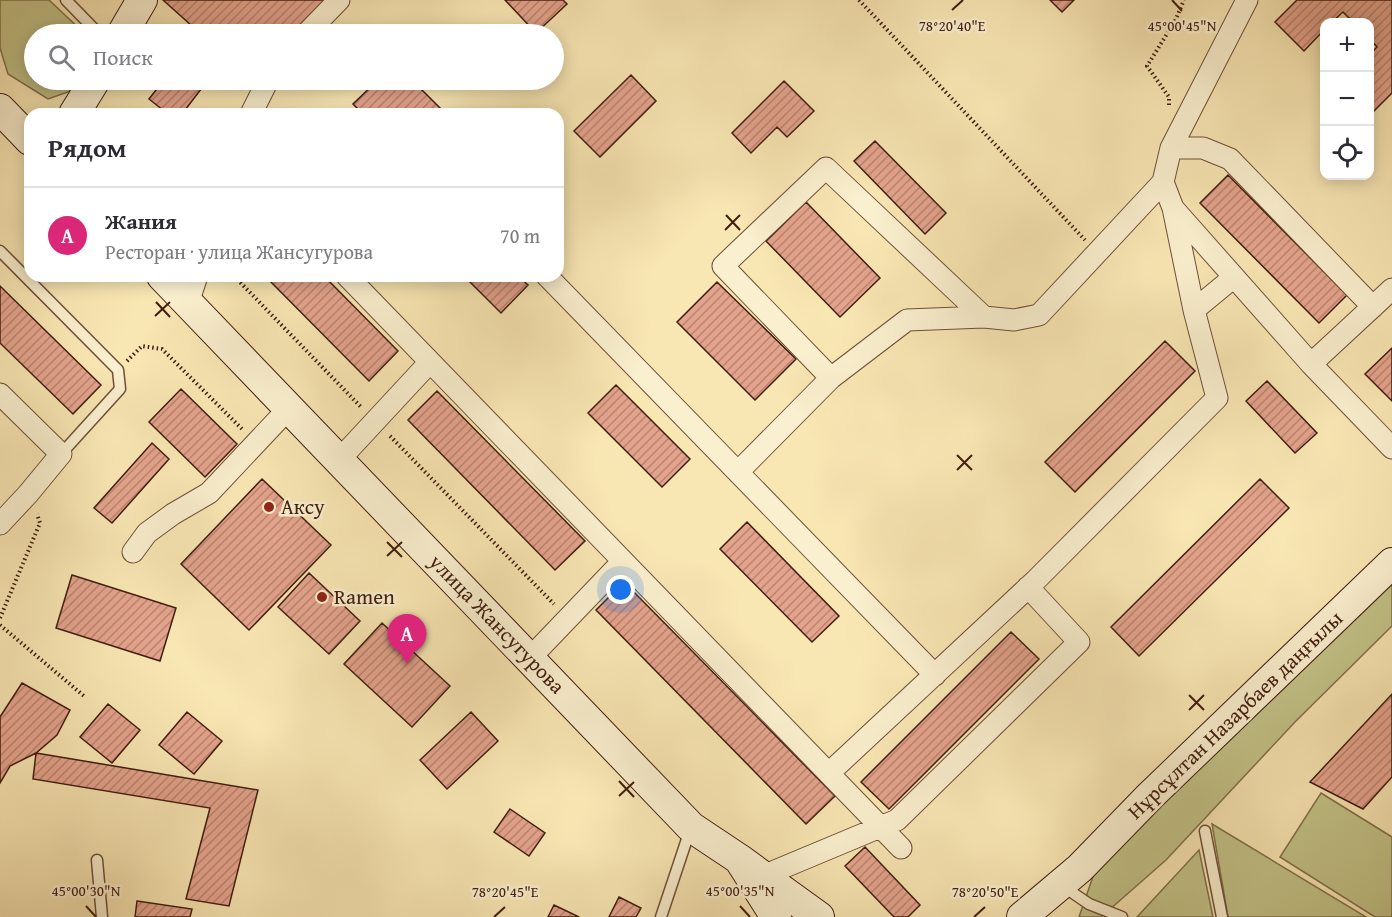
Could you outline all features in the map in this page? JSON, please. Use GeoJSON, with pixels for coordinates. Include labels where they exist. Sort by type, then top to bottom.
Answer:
{"type":"FeatureCollection","features":[{"type":"Feature","properties":{"kind":"main road"},"geometry":{"type":"LineString","coordinates":[[128,24],[142,0]]}},
{"type":"Feature","properties":{"kind":"main road"},"geometry":{"type":"LineString","coordinates":[[78,108],[89,90]]}},
{"type":"Feature","properties":{"kind":"main road"},"geometry":{"type":"LineString","coordinates":[[0,109],[24,134]]}},
{"type":"Feature","properties":{"kind":"main road","name":"улица Жансугурова"},"geometry":{"type":"LineString","coordinates":[[175,282],[192,290],[289,408],[691,827],[819,917]]}},
{"type":"Feature","properties":{"kind":"main road","name":"Нұрсұлтан Назарбаев даңғылы"},"geometry":{"type":"LineString","coordinates":[[1022,917],[1070,892],[1150,796],[1392,564]]}},
{"type":"Feature","properties":{"kind":"main road","name":"улица Жансугурова"},"geometry":{"type":"LineString","coordinates":[[739,859],[776,917]]}},
{"type":"Feature","properties":{"kind":"street"},"geometry":{"type":"LineString","coordinates":[[316,24],[339,0]]}},
{"type":"Feature","properties":{"kind":"street"},"geometry":{"type":"LineString","coordinates":[[738,472],[831,378],[907,320],[984,317],[1014,320],[1039,315],[1163,182],[1171,148],[1247,0]]}},
{"type":"Feature","properties":{"kind":"street"},"geometry":{"type":"LineString","coordinates":[[254,108],[263,90]]}},
{"type":"Feature","properties":{"kind":"street"},"geometry":{"type":"LineString","coordinates":[[1171,148],[1203,148],[1230,159],[1373,307]]}},
{"type":"Feature","properties":{"kind":"street"},"geometry":{"type":"LineString","coordinates":[[831,378],[723,266],[826,168],[984,317]]}},
{"type":"Feature","properties":{"kind":"street"},"geometry":{"type":"LineString","coordinates":[[829,773],[1028,587],[1217,398],[1194,310],[1173,208],[1163,182]]}},
{"type":"Feature","properties":{"kind":"street"},"geometry":{"type":"LineString","coordinates":[[1173,208],[1311,364],[1392,448]]}},
{"type":"Feature","properties":{"kind":"street"},"geometry":{"type":"LineString","coordinates":[[1194,310],[1234,278]]}},
{"type":"Feature","properties":{"kind":"street"},"geometry":{"type":"LineString","coordinates":[[353,282],[901,848]]}},
{"type":"Feature","properties":{"kind":"street"},"geometry":{"type":"LineString","coordinates":[[553,282],[935,675]]}},
{"type":"Feature","properties":{"kind":"street"},"geometry":{"type":"LineString","coordinates":[[1311,364],[1392,290]]}},
{"type":"Feature","properties":{"kind":"street"},"geometry":{"type":"LineString","coordinates":[[339,460],[430,362]]}},
{"type":"Feature","properties":{"kind":"street"},"geometry":{"type":"LineString","coordinates":[[0,395],[61,454],[0,524]]}},
{"type":"Feature","properties":{"kind":"street"},"geometry":{"type":"LineString","coordinates":[[133,552],[147,533],[172,514],[209,493],[289,408]]}},
{"type":"Feature","properties":{"kind":"street"},"geometry":{"type":"LineString","coordinates":[[530,658],[623,561]]}},
{"type":"Feature","properties":{"kind":"street"},"geometry":{"type":"LineString","coordinates":[[763,876],[897,820],[1079,642],[1028,587]]}},
{"type":"Feature","properties":{"kind":"lane"},"geometry":{"type":"LineString","coordinates":[[66,0],[89,24]]}},
{"type":"Feature","properties":{"kind":"lane"},"geometry":{"type":"LineString","coordinates":[[0,251],[24,275]]}},
{"type":"Feature","properties":{"kind":"lane"},"geometry":{"type":"LineString","coordinates":[[31,282],[118,370],[120,389],[61,454]]}},
{"type":"Feature","properties":{"kind":"lane"},"geometry":{"type":"LineString","coordinates":[[661,917],[691,827]]}},
{"type":"Feature","properties":{"kind":"lane"},"geometry":{"type":"LineString","coordinates":[[1205,831],[1222,917]]}},
{"type":"Feature","properties":{"kind":"lane"},"geometry":{"type":"LineString","coordinates":[[97,861],[102,917]]}},
{"type":"Feature","properties":{"kind":"lane"},"geometry":{"type":"LineString","coordinates":[[1070,892],[1089,904],[1122,917]]}},
{"type":"Feature","properties":{"kind":"path"},"geometry":{"type":"LineString","coordinates":[[859,0],[1097,253]]}},
{"type":"Feature","properties":{"kind":"path"},"geometry":{"type":"LineString","coordinates":[[1169,108],[1168,97],[1147,66],[1175,21],[1184,0]]}},
{"type":"Feature","properties":{"kind":"path"},"geometry":{"type":"LineString","coordinates":[[240,282],[568,618]]}},
{"type":"Feature","properties":{"kind":"path"},"geometry":{"type":"LineString","coordinates":[[118,370],[142,346],[162,349],[256,443]]}},
{"type":"Feature","properties":{"kind":"path"},"geometry":{"type":"LineString","coordinates":[[0,618],[40,523],[28,494]]}},
{"type":"Feature","properties":{"kind":"path"},"geometry":{"type":"LineString","coordinates":[[0,625],[84,696]]}},
{"type":"Feature","properties":{"kind":"green space"},"geometry":{"type":"Polygon","coordinates":[[[0,0],[49,0],[74,24],[24,24],[24,84],[8,74],[0,48],[0,0]]]}},
{"type":"Feature","properties":{"kind":"green space"},"geometry":{"type":"Polygon","coordinates":[[[34,90],[72,90],[71,91],[48,99],[34,90]]]}},
{"type":"Feature","properties":{"kind":"green space"},"geometry":{"type":"Polygon","coordinates":[[[1392,584],[1392,626],[1295,722],[1166,860],[1101,917],[1079,917],[1097,865],[1392,584]]]}},
{"type":"Feature","properties":{"kind":"green space"},"geometry":{"type":"Polygon","coordinates":[[[1321,793],[1392,837],[1392,917],[1375,917],[1280,857],[1321,793]]]}},
{"type":"Feature","properties":{"kind":"green space"},"geometry":{"type":"Polygon","coordinates":[[[1212,824],[1366,917],[1228,917],[1212,824]]]}},
{"type":"Feature","properties":{"kind":"green space"},"geometry":{"type":"Polygon","coordinates":[[[1199,850],[1213,917],[1137,917],[1199,850]]]}},
{"type":"Feature","properties":{"kind":"building"},"geometry":{"type":"Polygon","coordinates":[[[163,0],[325,0],[302,24],[190,24],[163,0]]]}},
{"type":"Feature","properties":{"kind":"building"},"geometry":{"type":"Polygon","coordinates":[[[505,0],[563,0],[567,4],[546,24],[528,24],[505,0]]]}},
{"type":"Feature","properties":{"kind":"building"},"geometry":{"type":"Polygon","coordinates":[[[1050,0],[1074,0],[1062,12],[1050,0]]]}},
{"type":"Feature","properties":{"kind":"building"},"geometry":{"type":"Polygon","coordinates":[[[1297,0],[1392,0],[1392,93],[1374,111],[1374,50],[1377,47],[1374,44],[1374,18],[1349,18],[1343,12],[1336,18],[1320,18],[1320,34],[1304,51],[1275,22],[1297,0]]]}},
{"type":"Feature","properties":{"kind":"building"},"geometry":{"type":"Polygon","coordinates":[[[631,75],[656,101],[600,157],[574,131],[631,75]]]}},
{"type":"Feature","properties":{"kind":"building"},"geometry":{"type":"Polygon","coordinates":[[[784,81],[814,111],[787,137],[777,127],[751,153],[732,133],[784,81]]]}},
{"type":"Feature","properties":{"kind":"building"},"geometry":{"type":"Polygon","coordinates":[[[156,90],[200,90],[187,108],[160,108],[149,99],[156,90]]]}},
{"type":"Feature","properties":{"kind":"building"},"geometry":{"type":"Polygon","coordinates":[[[368,90],[422,90],[440,108],[357,108],[353,104],[368,90]]]}},
{"type":"Feature","properties":{"kind":"building"},"geometry":{"type":"Polygon","coordinates":[[[875,141],[946,213],[925,234],[854,161],[875,141]]]}},
{"type":"Feature","properties":{"kind":"building"},"geometry":{"type":"Polygon","coordinates":[[[1228,175],[1347,295],[1319,323],[1200,203],[1228,175]]]}},
{"type":"Feature","properties":{"kind":"building"},"geometry":{"type":"Polygon","coordinates":[[[806,202],[880,278],[840,317],[766,241],[806,202]]]}},
{"type":"Feature","properties":{"kind":"building"},"geometry":{"type":"Polygon","coordinates":[[[271,282],[330,282],[398,351],[369,381],[271,282]]]}},
{"type":"Feature","properties":{"kind":"building"},"geometry":{"type":"Polygon","coordinates":[[[470,282],[525,282],[528,285],[501,313],[470,282]]]}},
{"type":"Feature","properties":{"kind":"building"},"geometry":{"type":"Polygon","coordinates":[[[717,282],[796,359],[755,400],[677,322],[717,282]]]}},
{"type":"Feature","properties":{"kind":"building"},"geometry":{"type":"Polygon","coordinates":[[[0,286],[101,385],[73,414],[0,343],[0,286]]]}},
{"type":"Feature","properties":{"kind":"building"},"geometry":{"type":"Polygon","coordinates":[[[1165,341],[1195,371],[1075,492],[1045,462],[1165,341]]]}},
{"type":"Feature","properties":{"kind":"building"},"geometry":{"type":"Polygon","coordinates":[[[1392,348],[1392,401],[1365,374],[1392,348]]]}},
{"type":"Feature","properties":{"kind":"building"},"geometry":{"type":"Polygon","coordinates":[[[1267,381],[1317,433],[1295,453],[1246,401],[1267,381]]]}},
{"type":"Feature","properties":{"kind":"building"},"geometry":{"type":"Polygon","coordinates":[[[616,385],[690,459],[662,487],[588,413],[616,385]]]}},
{"type":"Feature","properties":{"kind":"building"},"geometry":{"type":"Polygon","coordinates":[[[181,389],[237,444],[205,477],[149,422],[181,389]]]}},
{"type":"Feature","properties":{"kind":"building"},"geometry":{"type":"Polygon","coordinates":[[[437,391],[585,541],[555,570],[408,420],[437,391]]]}},
{"type":"Feature","properties":{"kind":"building"},"geometry":{"type":"Polygon","coordinates":[[[152,443],[169,459],[112,523],[94,508],[152,443]]]}},
{"type":"Feature","properties":{"kind":"building"},"geometry":{"type":"Polygon","coordinates":[[[262,479],[331,545],[249,630],[181,564],[262,479]]]}},
{"type":"Feature","properties":{"kind":"building"},"geometry":{"type":"Polygon","coordinates":[[[1260,479],[1289,508],[1139,656],[1111,627],[1260,479]]]}},
{"type":"Feature","properties":{"kind":"building"},"geometry":{"type":"Polygon","coordinates":[[[747,522],[839,616],[812,642],[720,549],[747,522]]]}},
{"type":"Feature","properties":{"kind":"building"},"geometry":{"type":"Polygon","coordinates":[[[309,573],[360,621],[329,654],[278,607],[309,573]]]}},
{"type":"Feature","properties":{"kind":"building"},"geometry":{"type":"Polygon","coordinates":[[[72,575],[176,608],[160,661],[56,628],[72,575]]]}},
{"type":"Feature","properties":{"kind":"building"},"geometry":{"type":"Polygon","coordinates":[[[624,582],[835,796],[806,824],[596,610],[624,582]]]}},
{"type":"Feature","properties":{"kind":"building"},"geometry":{"type":"Polygon","coordinates":[[[382,623],[450,686],[412,727],[344,664],[382,623]]]}},
{"type":"Feature","properties":{"kind":"building"},"geometry":{"type":"Polygon","coordinates":[[[1011,632],[1039,659],[889,809],[861,782],[1011,632]]]}},
{"type":"Feature","properties":{"kind":"building"},"geometry":{"type":"Polygon","coordinates":[[[22,683],[70,710],[57,735],[36,753],[10,766],[0,783],[0,717],[22,683]]]}},
{"type":"Feature","properties":{"kind":"building"},"geometry":{"type":"Polygon","coordinates":[[[1392,694],[1392,777],[1363,809],[1310,782],[1392,694]]]}},
{"type":"Feature","properties":{"kind":"building"},"geometry":{"type":"Polygon","coordinates":[[[108,704],[140,730],[112,763],[80,737],[108,704]]]}},
{"type":"Feature","properties":{"kind":"building"},"geometry":{"type":"Polygon","coordinates":[[[187,712],[222,741],[194,774],[159,745],[187,712]]]}},
{"type":"Feature","properties":{"kind":"building"},"geometry":{"type":"Polygon","coordinates":[[[471,712],[498,741],[447,789],[420,760],[471,712]]]}},
{"type":"Feature","properties":{"kind":"building"},"geometry":{"type":"Polygon","coordinates":[[[36,753],[258,790],[229,906],[186,899],[210,808],[33,779],[36,753]]]}},
{"type":"Feature","properties":{"kind":"building"},"geometry":{"type":"Polygon","coordinates":[[[510,809],[545,833],[529,856],[494,832],[510,809]]]}},
{"type":"Feature","properties":{"kind":"building"},"geometry":{"type":"Polygon","coordinates":[[[865,847],[920,905],[908,917],[894,917],[845,866],[865,847]]]}},
{"type":"Feature","properties":{"kind":"building"},"geometry":{"type":"Polygon","coordinates":[[[619,897],[641,908],[636,917],[609,917],[619,897]]]}},
{"type":"Feature","properties":{"kind":"building"},"geometry":{"type":"Polygon","coordinates":[[[137,901],[192,909],[190,917],[135,917],[137,901]]]}},
{"type":"Feature","properties":{"kind":"building"},"geometry":{"type":"Polygon","coordinates":[[[554,905],[579,917],[548,917],[554,905]]]}},
{"type":"Feature","properties":{"kind":"place","name":"Аксу"},"geometry":{"type":"Point","coordinates":[269,507]}},
{"type":"Feature","properties":{"kind":"place","name":"Ramen"},"geometry":{"type":"Point","coordinates":[322,597]}},
{"type":"Feature","properties":{"kind":"place","name":"Жания"},"geometry":{"type":"Point","coordinates":[407,664]}}]}
